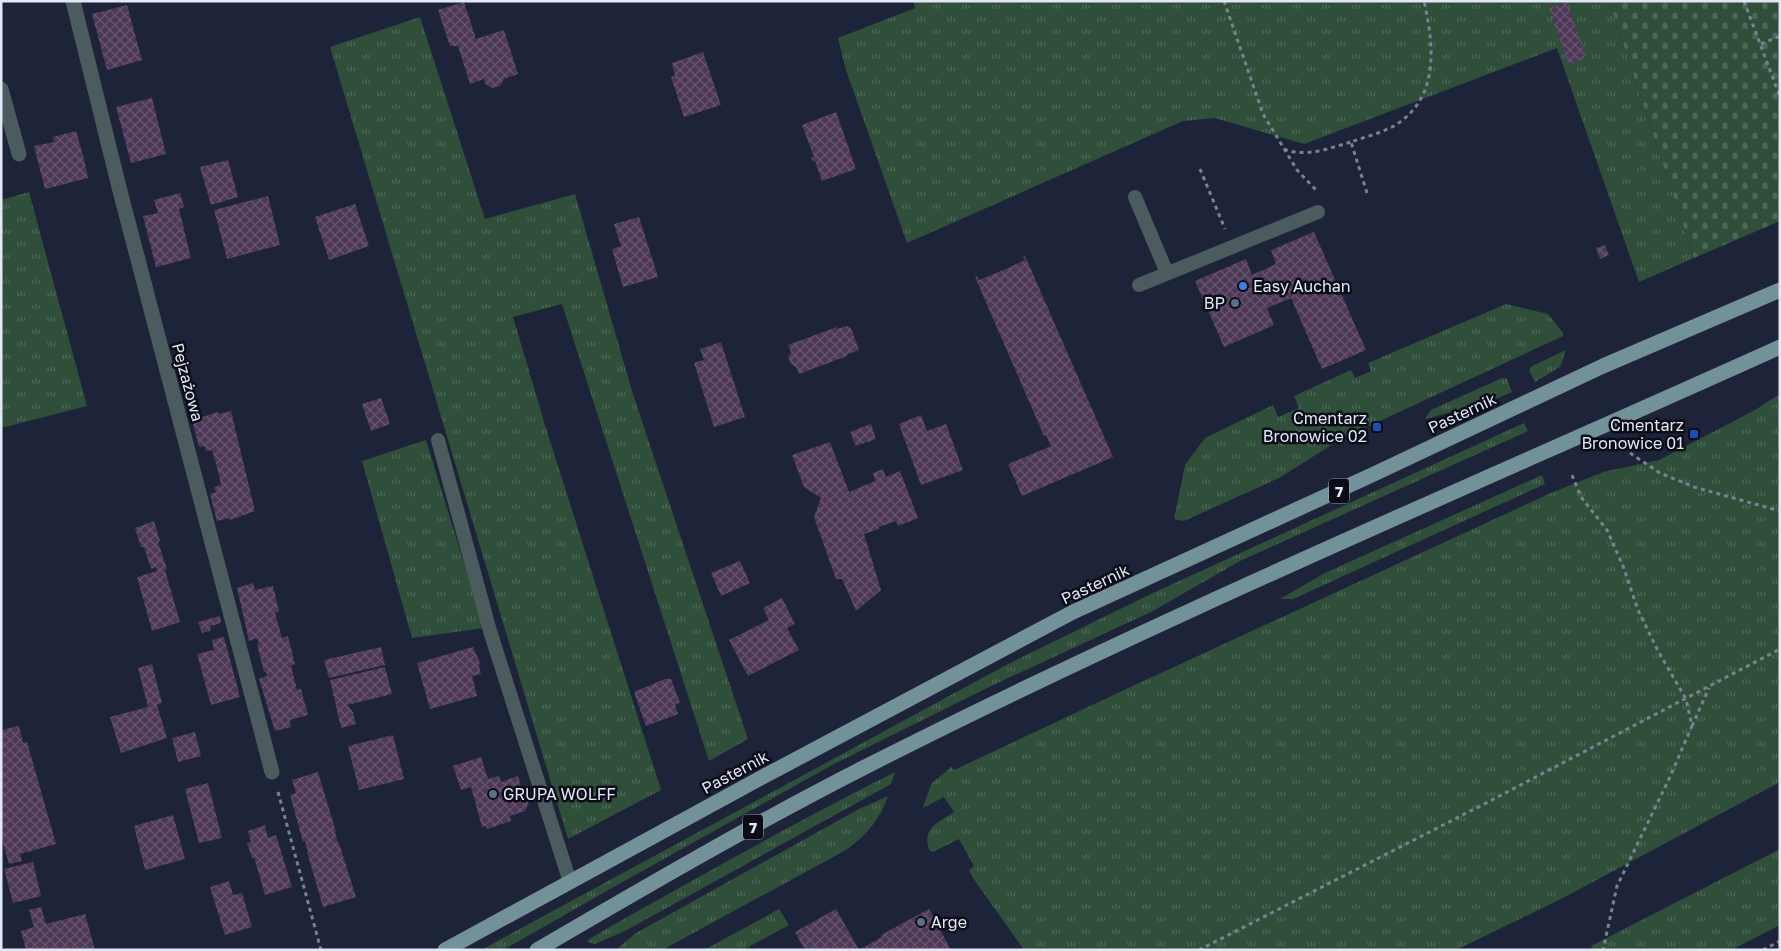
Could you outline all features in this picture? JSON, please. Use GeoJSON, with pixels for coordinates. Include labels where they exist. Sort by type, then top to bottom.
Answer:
{"type":"FeatureCollection","features":[{"type":"Feature","properties":{"kind":"main road","name":"Pasternik"},"geometry":{"type":"LineString","coordinates":[[445,950],[757,780],[1073,612],[1374,474],[1603,366],[1780,290]]}},
{"type":"Feature","properties":{"kind":"main road","name":"7"},"geometry":{"type":"LineString","coordinates":[[537,950],[636,891],[741,833],[861,769],[975,712],[1222,595],[1780,347]]}},
{"type":"Feature","properties":{"kind":"street","name":"Pejzażowa"},"geometry":{"type":"LineString","coordinates":[[73,1],[120,191],[272,772]]}},
{"type":"Feature","properties":{"kind":"street"},"geometry":{"type":"LineString","coordinates":[[1,89],[19,154]]}},
{"type":"Feature","properties":{"kind":"lane"},"geometry":{"type":"LineString","coordinates":[[1135,197],[1167,273]]}},
{"type":"Feature","properties":{"kind":"lane"},"geometry":{"type":"LineString","coordinates":[[1139,285],[1318,212]]}},
{"type":"Feature","properties":{"kind":"lane"},"geometry":{"type":"LineString","coordinates":[[438,440],[490,631],[570,882]]}},
{"type":"Feature","properties":{"kind":"path"},"geometry":{"type":"LineString","coordinates":[[1224,1],[1263,114],[1297,170],[1321,195]]}},
{"type":"Feature","properties":{"kind":"path"},"geometry":{"type":"LineString","coordinates":[[1282,148],[1292,153],[1309,152],[1351,142],[1393,127],[1416,109],[1430,74],[1431,44],[1424,1]]}},
{"type":"Feature","properties":{"kind":"path"},"geometry":{"type":"LineString","coordinates":[[1744,1],[1780,96]]}},
{"type":"Feature","properties":{"kind":"path"},"geometry":{"type":"LineString","coordinates":[[1761,44],[1780,36]]}},
{"type":"Feature","properties":{"kind":"path"},"geometry":{"type":"LineString","coordinates":[[1351,142],[1367,193]]}},
{"type":"Feature","properties":{"kind":"path"},"geometry":{"type":"LineString","coordinates":[[1200,170],[1232,246]]}},
{"type":"Feature","properties":{"kind":"path"},"geometry":{"type":"LineString","coordinates":[[1630,453],[1660,473],[1694,487],[1780,511]]}},
{"type":"Feature","properties":{"kind":"path"},"geometry":{"type":"LineString","coordinates":[[1572,476],[1581,497],[1607,530],[1623,566],[1638,610],[1658,651],[1686,699],[1692,726]]}},
{"type":"Feature","properties":{"kind":"path"},"geometry":{"type":"LineString","coordinates":[[1199,950],[1710,687],[1780,649]]}},
{"type":"Feature","properties":{"kind":"path"},"geometry":{"type":"LineString","coordinates":[[1603,950],[1617,886],[1710,687]]}},
{"type":"Feature","properties":{"kind":"path"},"geometry":{"type":"LineString","coordinates":[[272,772],[321,950]]}},
{"type":"Feature","properties":{"kind":"path"},"geometry":{"type":"LineString","coordinates":[[1763,950],[1780,941]]}},
{"type":"Feature","properties":{"kind":"green space"},"geometry":{"type":"Polygon","coordinates":[[[913,1],[1609,1],[1694,258],[1639,282],[1557,48],[1304,144],[1215,118],[1183,121],[907,243],[846,70],[838,38],[915,8],[913,1]]]}},
{"type":"Feature","properties":{"kind":"green space"},"geometry":{"type":"Polygon","coordinates":[[[1609,1],[1780,1],[1780,221],[1694,258],[1609,1]]]}},
{"type":"Feature","properties":{"kind":"green space"},"geometry":{"type":"Polygon","coordinates":[[[420,17],[485,219],[575,194],[632,391],[748,739],[709,761],[562,304],[513,317],[545,425],[661,790],[568,839],[330,47],[420,17]]]}},
{"type":"Feature","properties":{"kind":"green space"},"geometry":{"type":"Polygon","coordinates":[[[29,192],[87,406],[1,428],[1,200],[29,192]]]}},
{"type":"Feature","properties":{"kind":"green space"},"geometry":{"type":"Polygon","coordinates":[[[1506,304],[1548,314],[1563,333],[1563,336],[1341,439],[1279,478],[1184,521],[1174,519],[1185,465],[1205,438],[1273,405],[1278,417],[1299,408],[1294,396],[1351,370],[1355,378],[1371,371],[1368,363],[1506,304]]]}},
{"type":"Feature","properties":{"kind":"green space"},"geometry":{"type":"Polygon","coordinates":[[[1566,350],[1560,367],[1535,382],[1529,370],[1532,366],[1566,350]]]}},
{"type":"Feature","properties":{"kind":"green space"},"geometry":{"type":"Polygon","coordinates":[[[1502,378],[1507,379],[1512,392],[1489,402],[1425,419],[1431,410],[1502,378]]]}},
{"type":"Feature","properties":{"kind":"green space"},"geometry":{"type":"Polygon","coordinates":[[[1780,394],[1780,782],[1561,899],[1456,950],[1024,950],[973,878],[969,870],[974,866],[959,839],[933,852],[930,851],[927,837],[929,832],[937,823],[954,812],[944,797],[923,808],[931,784],[951,767],[954,770],[1551,493],[1603,472],[1659,460],[1755,410],[1780,394]]]}},
{"type":"Feature","properties":{"kind":"green space"},"geometry":{"type":"Polygon","coordinates":[[[1524,423],[1528,431],[1240,561],[1151,612],[991,686],[832,765],[503,950],[481,950],[1008,664],[1153,593],[1524,423]]]}},
{"type":"Feature","properties":{"kind":"green space"},"geometry":{"type":"Polygon","coordinates":[[[426,440],[484,628],[412,638],[362,461],[426,440]]]}},
{"type":"Feature","properties":{"kind":"green space"},"geometry":{"type":"Polygon","coordinates":[[[1542,475],[1545,484],[1293,599],[1280,599],[1325,573],[1542,475]]]}},
{"type":"Feature","properties":{"kind":"green space"},"geometry":{"type":"Polygon","coordinates":[[[895,772],[891,784],[625,931],[595,944],[588,942],[588,940],[608,928],[715,868],[895,772]]]}},
{"type":"Feature","properties":{"kind":"green space"},"geometry":{"type":"Polygon","coordinates":[[[888,796],[881,812],[871,826],[860,839],[846,850],[664,949],[617,949],[636,933],[859,809],[888,796]]]}},
{"type":"Feature","properties":{"kind":"green space"},"geometry":{"type":"Polygon","coordinates":[[[1780,849],[1780,925],[1731,950],[1593,950],[1591,946],[1780,849]]]}},
{"type":"Feature","properties":{"kind":"green space"},"geometry":{"type":"Polygon","coordinates":[[[779,909],[789,925],[743,950],[704,950],[779,909]]]}},
{"type":"Feature","properties":{"kind":"building"},"geometry":{"type":"Polygon","coordinates":[[[464,2],[476,39],[504,30],[518,74],[504,79],[500,86],[492,88],[485,84],[484,79],[470,84],[458,46],[450,46],[438,10],[464,2]]]}},
{"type":"Feature","properties":{"kind":"building"},"geometry":{"type":"Polygon","coordinates":[[[1567,2],[1586,58],[1568,64],[1549,8],[1567,2]]]}},
{"type":"Feature","properties":{"kind":"building"},"geometry":{"type":"Polygon","coordinates":[[[127,5],[142,60],[107,70],[92,14],[127,5]]]}},
{"type":"Feature","properties":{"kind":"building"},"geometry":{"type":"Polygon","coordinates":[[[703,52],[721,105],[684,117],[671,77],[675,76],[672,63],[703,52]]]}},
{"type":"Feature","properties":{"kind":"building"},"geometry":{"type":"Polygon","coordinates":[[[152,98],[166,154],[131,163],[116,107],[152,98]]]}},
{"type":"Feature","properties":{"kind":"building"},"geometry":{"type":"Polygon","coordinates":[[[836,112],[856,169],[822,181],[815,161],[813,162],[811,158],[814,157],[802,125],[836,112]]]}},
{"type":"Feature","properties":{"kind":"building"},"geometry":{"type":"Polygon","coordinates":[[[76,131],[88,178],[45,189],[34,146],[54,142],[53,137],[76,131]]]}},
{"type":"Feature","properties":{"kind":"building"},"geometry":{"type":"Polygon","coordinates":[[[228,160],[238,197],[211,205],[200,167],[228,160]]]}},
{"type":"Feature","properties":{"kind":"building"},"geometry":{"type":"Polygon","coordinates":[[[180,193],[184,207],[179,209],[191,258],[156,267],[143,216],[158,213],[154,200],[180,193]]]}},
{"type":"Feature","properties":{"kind":"building"},"geometry":{"type":"Polygon","coordinates":[[[268,196],[280,245],[227,259],[214,210],[268,196]]]}},
{"type":"Feature","properties":{"kind":"building"},"geometry":{"type":"Polygon","coordinates":[[[355,204],[369,246],[329,260],[315,217],[355,204]]]}},
{"type":"Feature","properties":{"kind":"building"},"geometry":{"type":"Polygon","coordinates":[[[639,217],[658,277],[623,287],[612,249],[621,246],[614,224],[639,217]]]}},
{"type":"Feature","properties":{"kind":"building"},"geometry":{"type":"Polygon","coordinates":[[[1314,232],[1366,350],[1322,369],[1291,298],[1267,308],[1274,325],[1224,347],[1195,281],[1246,259],[1252,275],[1276,264],[1271,250],[1314,232]]]}},
{"type":"Feature","properties":{"kind":"building"},"geometry":{"type":"Polygon","coordinates":[[[1605,245],[1609,255],[1600,259],[1596,248],[1605,245]]]}},
{"type":"Feature","properties":{"kind":"building"},"geometry":{"type":"Polygon","coordinates":[[[1025,256],[1113,457],[1022,496],[1008,464],[1051,446],[1046,435],[1044,436],[975,277],[977,276],[979,280],[1006,269],[1025,260],[1023,257],[1025,256]]]}},
{"type":"Feature","properties":{"kind":"building"},"geometry":{"type":"Polygon","coordinates":[[[847,326],[851,328],[859,350],[799,374],[788,357],[791,352],[788,345],[837,327],[837,329],[847,326]]]}},
{"type":"Feature","properties":{"kind":"building"},"geometry":{"type":"Polygon","coordinates":[[[721,342],[745,417],[714,427],[694,363],[704,360],[700,349],[721,342]]]}},
{"type":"Feature","properties":{"kind":"building"},"geometry":{"type":"Polygon","coordinates":[[[381,398],[390,424],[371,431],[362,404],[381,398]]]}},
{"type":"Feature","properties":{"kind":"building"},"geometry":{"type":"Polygon","coordinates":[[[231,411],[255,511],[230,520],[229,518],[217,521],[210,494],[216,492],[214,487],[221,485],[217,467],[212,450],[206,451],[205,446],[199,447],[192,420],[218,412],[219,414],[231,411]]]}},
{"type":"Feature","properties":{"kind":"building"},"geometry":{"type":"Polygon","coordinates":[[[921,415],[927,431],[946,424],[963,470],[921,485],[899,424],[921,415]]]}},
{"type":"Feature","properties":{"kind":"building"},"geometry":{"type":"Polygon","coordinates":[[[871,424],[876,439],[856,446],[850,432],[871,424]]]}},
{"type":"Feature","properties":{"kind":"building"},"geometry":{"type":"Polygon","coordinates":[[[830,442],[849,492],[875,481],[873,473],[883,469],[886,477],[900,471],[918,518],[898,526],[896,521],[864,534],[881,590],[856,611],[842,579],[836,579],[814,517],[821,498],[804,487],[792,455],[830,442]]]}},
{"type":"Feature","properties":{"kind":"building"},"geometry":{"type":"Polygon","coordinates":[[[154,521],[160,541],[158,542],[167,569],[165,570],[180,622],[152,631],[137,577],[157,571],[156,567],[151,569],[135,528],[154,521]]]}},
{"type":"Feature","properties":{"kind":"building"},"geometry":{"type":"Polygon","coordinates":[[[740,561],[750,583],[721,596],[711,573],[740,561]]]}},
{"type":"Feature","properties":{"kind":"building"},"geometry":{"type":"Polygon","coordinates":[[[253,583],[255,590],[273,586],[279,611],[275,613],[282,638],[288,636],[295,664],[291,666],[297,690],[301,689],[308,715],[290,720],[291,727],[275,731],[259,679],[267,676],[266,672],[264,672],[257,644],[259,644],[257,638],[249,641],[237,588],[253,583]]]}},
{"type":"Feature","properties":{"kind":"building"},"geometry":{"type":"Polygon","coordinates":[[[782,598],[795,624],[787,628],[799,650],[748,676],[729,640],[769,620],[763,608],[782,598]]]}},
{"type":"Feature","properties":{"kind":"building"},"geometry":{"type":"Polygon","coordinates":[[[220,616],[221,623],[211,626],[210,631],[202,633],[198,622],[220,616]]]}},
{"type":"Feature","properties":{"kind":"building"},"geometry":{"type":"Polygon","coordinates":[[[224,637],[240,697],[211,705],[197,654],[214,651],[212,640],[224,637]]]}},
{"type":"Feature","properties":{"kind":"building"},"geometry":{"type":"Polygon","coordinates":[[[381,647],[385,665],[329,678],[324,660],[381,647]]]}},
{"type":"Feature","properties":{"kind":"building"},"geometry":{"type":"Polygon","coordinates":[[[473,647],[480,663],[481,674],[472,676],[477,696],[430,709],[417,663],[473,647]]]}},
{"type":"Feature","properties":{"kind":"building"},"geometry":{"type":"Polygon","coordinates":[[[152,664],[162,703],[157,705],[167,738],[121,753],[110,717],[148,707],[138,668],[152,664]]]}},
{"type":"Feature","properties":{"kind":"building"},"geometry":{"type":"Polygon","coordinates":[[[385,667],[392,694],[347,705],[353,712],[356,724],[341,728],[330,680],[385,667]]]}},
{"type":"Feature","properties":{"kind":"building"},"geometry":{"type":"Polygon","coordinates":[[[665,679],[671,679],[680,703],[675,704],[678,714],[646,726],[634,692],[665,679]]]}},
{"type":"Feature","properties":{"kind":"building"},"geometry":{"type":"Polygon","coordinates":[[[19,726],[23,743],[27,742],[56,844],[20,854],[22,861],[9,864],[1,836],[1,730],[19,726]]]}},
{"type":"Feature","properties":{"kind":"building"},"geometry":{"type":"Polygon","coordinates":[[[195,732],[201,756],[178,762],[172,738],[195,732]]]}},
{"type":"Feature","properties":{"kind":"building"},"geometry":{"type":"Polygon","coordinates":[[[393,735],[404,779],[359,790],[348,746],[393,735]]]}},
{"type":"Feature","properties":{"kind":"building"},"geometry":{"type":"Polygon","coordinates":[[[481,757],[488,779],[499,776],[501,782],[518,776],[523,793],[526,794],[529,803],[525,811],[510,816],[511,821],[487,829],[486,826],[482,827],[471,787],[461,790],[453,766],[481,757]]]}},
{"type":"Feature","properties":{"kind":"building"},"geometry":{"type":"Polygon","coordinates":[[[318,772],[338,843],[356,897],[323,907],[290,795],[296,793],[292,780],[318,772]]]}},
{"type":"Feature","properties":{"kind":"building"},"geometry":{"type":"Polygon","coordinates":[[[208,783],[222,838],[199,843],[185,789],[208,783]]]}},
{"type":"Feature","properties":{"kind":"building"},"geometry":{"type":"Polygon","coordinates":[[[173,815],[185,859],[145,870],[134,826],[173,815]]]}},
{"type":"Feature","properties":{"kind":"building"},"geometry":{"type":"Polygon","coordinates":[[[265,825],[268,838],[276,835],[292,887],[265,895],[254,857],[252,858],[247,843],[251,842],[248,831],[265,825]]]}},
{"type":"Feature","properties":{"kind":"building"},"geometry":{"type":"Polygon","coordinates":[[[33,862],[41,896],[13,903],[4,869],[33,862]]]}},
{"type":"Feature","properties":{"kind":"building"},"geometry":{"type":"Polygon","coordinates":[[[229,881],[233,895],[242,893],[252,927],[225,935],[210,887],[229,881]]]}},
{"type":"Feature","properties":{"kind":"building"},"geometry":{"type":"Polygon","coordinates":[[[41,907],[46,924],[85,914],[95,950],[26,950],[21,931],[34,927],[29,910],[41,907]]]}},
{"type":"Feature","properties":{"kind":"building"},"geometry":{"type":"Polygon","coordinates":[[[836,909],[859,950],[805,950],[795,932],[836,909]]]}},
{"type":"Feature","properties":{"kind":"building","name":"Arge"},"geometry":{"type":"Polygon","coordinates":[[[929,909],[951,950],[859,950],[882,937],[881,935],[929,909]]]}},
{"type":"Feature","properties":{"kind":"place","name":"Easy Auchan"},"geometry":{"type":"Point","coordinates":[1243,286]}},
{"type":"Feature","properties":{"kind":"place","name":"BP"},"geometry":{"type":"Point","coordinates":[1235,303]}},
{"type":"Feature","properties":{"kind":"place","name":"Cmentarz Bronowice 02"},"geometry":{"type":"Point","coordinates":[1377,427]}},
{"type":"Feature","properties":{"kind":"place","name":"Cmentarz Bronowice 01"},"geometry":{"type":"Point","coordinates":[1694,434]}},
{"type":"Feature","properties":{"kind":"place","name":"GRUPA WOLFF"},"geometry":{"type":"Point","coordinates":[493,794]}},
{"type":"Feature","properties":{"kind":"place","name":"Arge"},"geometry":{"type":"Point","coordinates":[921,922]}}]}
